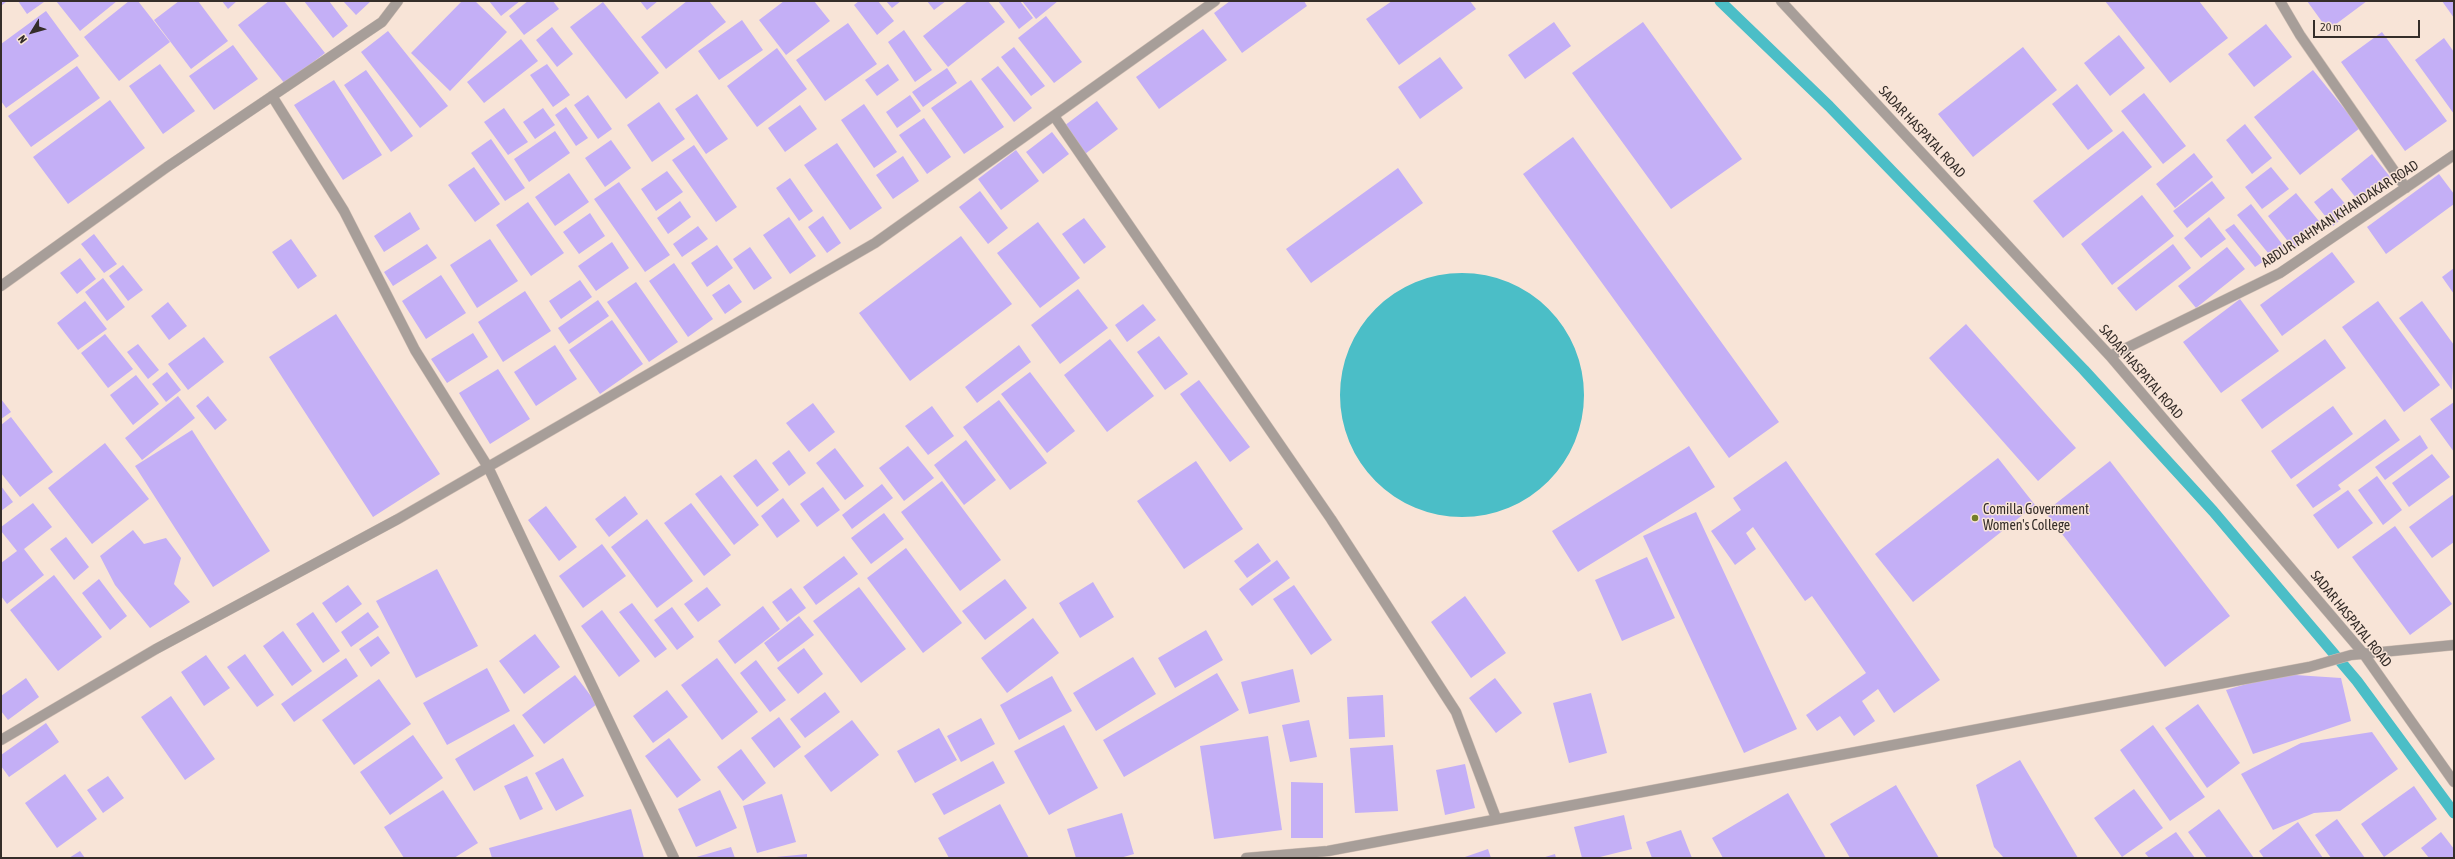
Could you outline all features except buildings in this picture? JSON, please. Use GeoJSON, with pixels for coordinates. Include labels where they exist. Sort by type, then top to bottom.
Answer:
{"type":"FeatureCollection","features":[{"type":"Feature","properties":{"kind":"street"},"geometry":{"type":"LineString","coordinates":[[1,286],[167,167],[382,22],[398,1]]}},
{"type":"Feature","properties":{"kind":"street"},"geometry":{"type":"LineString","coordinates":[[1,740],[156,649],[398,519],[876,243],[1215,1]]}},
{"type":"Feature","properties":{"kind":"street","name":"SADAR HASPATAL ROAD"},"geometry":{"type":"LineString","coordinates":[[1781,1],[2110,356],[2363,653],[2454,782]]}},
{"type":"Feature","properties":{"kind":"street"},"geometry":{"type":"LineString","coordinates":[[2280,1],[2300,35],[2406,188]]}},
{"type":"Feature","properties":{"kind":"street"},"geometry":{"type":"LineString","coordinates":[[272,96],[344,211],[415,350],[488,467],[674,858]]}},
{"type":"Feature","properties":{"kind":"street"},"geometry":{"type":"LineString","coordinates":[[1054,116],[1331,519],[1456,712],[1496,818]]}},
{"type":"Feature","properties":{"kind":"street","name":"ABDUR RAHMAN KHANDAKAR ROAD"},"geometry":{"type":"LineString","coordinates":[[2110,356],[2280,273],[2454,155]]}},
{"type":"Feature","properties":{"kind":"street"},"geometry":{"type":"LineString","coordinates":[[1246,858],[1328,851],[1496,818],[2310,667],[2351,655],[2454,645]]}},
{"type":"Feature","properties":{"kind":"water"},"geometry":{"type":"Polygon","coordinates":[[[1462,273],[1486,275],[1509,282],[1530,294],[1548,309],[1563,327],[1575,348],[1582,371],[1584,395],[1582,419],[1575,442],[1563,463],[1548,481],[1530,496],[1509,508],[1486,515],[1462,517],[1438,515],[1415,508],[1394,496],[1376,481],[1361,463],[1349,442],[1342,419],[1340,395],[1342,371],[1349,348],[1361,327],[1376,309],[1394,294],[1415,282],[1438,275],[1462,273]]]}},
{"type":"Feature","properties":{"kind":"waterway"},"geometry":{"type":"LineString","coordinates":[[1720,1],[1829,106],[2084,370],[2213,511],[2357,681],[2454,813]]}},
{"type":"Feature","properties":{"kind":"place","name":"Comilla Government Women's College"},"geometry":{"type":"Point","coordinates":[1975,518]}}]}
